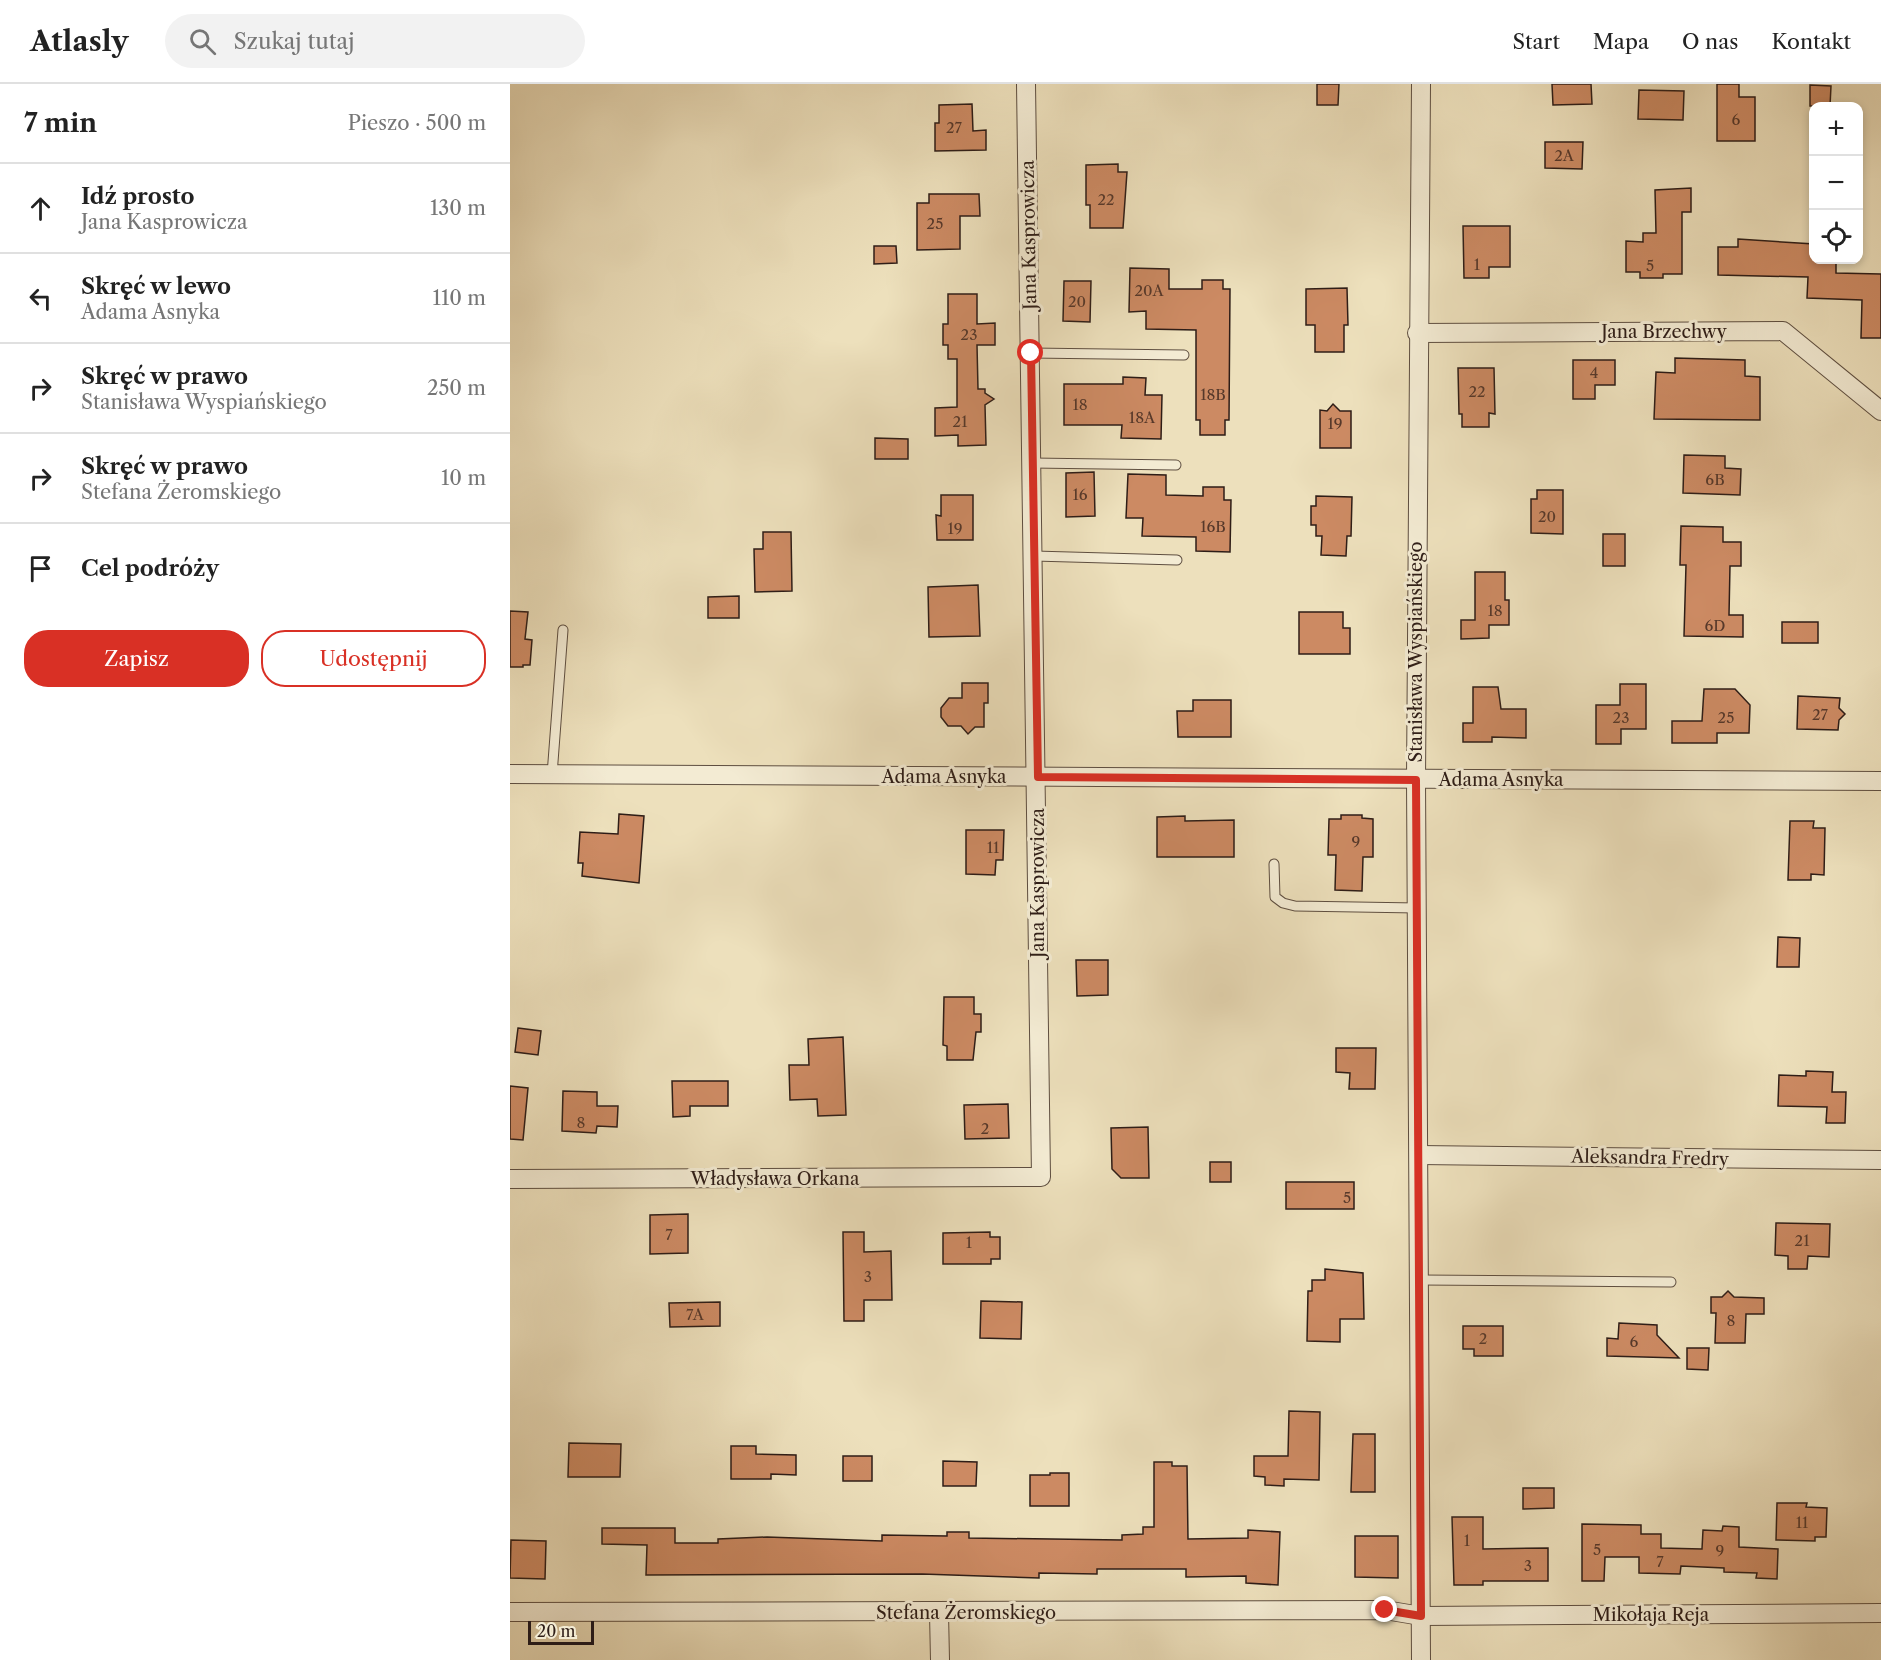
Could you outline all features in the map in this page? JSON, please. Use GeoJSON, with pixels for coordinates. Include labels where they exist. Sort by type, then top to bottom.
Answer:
{"type":"FeatureCollection","features":[{"type":"Feature","properties":{"kind":"street","name":"Jana Kasprowicza"},"geometry":{"type":"LineString","coordinates":[[1026,84],[1038,777],[1041,1177]]}},
{"type":"Feature","properties":{"kind":"street","name":"Stanisława Wyspiańskiego"},"geometry":{"type":"LineString","coordinates":[[1421,84],[1417,333],[1416,780],[1421,1660]]}},
{"type":"Feature","properties":{"kind":"street","name":"Jana Brzechwy"},"geometry":{"type":"LineString","coordinates":[[1417,333],[1784,331],[1881,411]]}},
{"type":"Feature","properties":{"kind":"street","name":"Adama Asnyka"},"geometry":{"type":"LineString","coordinates":[[510,774],[1881,781]]}},
{"type":"Feature","properties":{"kind":"street","name":"Aleksandra Fredry"},"geometry":{"type":"LineString","coordinates":[[1419,1155],[1881,1160]]}},
{"type":"Feature","properties":{"kind":"street","name":"Władysława Orkana"},"geometry":{"type":"LineString","coordinates":[[510,1179],[1041,1177]]}},
{"type":"Feature","properties":{"kind":"street","name":"Stefana Żeromskiego"},"geometry":{"type":"LineString","coordinates":[[510,1612],[939,1613],[1385,1610],[1421,1616]]}},
{"type":"Feature","properties":{"kind":"street"},"geometry":{"type":"LineString","coordinates":[[939,1613],[940,1660]]}},
{"type":"Feature","properties":{"kind":"street","name":"Mikołaja Reja"},"geometry":{"type":"LineString","coordinates":[[1421,1616],[1881,1613]]}},
{"type":"Feature","properties":{"kind":"lane"},"geometry":{"type":"LineString","coordinates":[[1031,353],[1184,355]]}},
{"type":"Feature","properties":{"kind":"lane"},"geometry":{"type":"LineString","coordinates":[[1032,463],[1176,465]]}},
{"type":"Feature","properties":{"kind":"lane"},"geometry":{"type":"LineString","coordinates":[[1034,556],[1177,560]]}},
{"type":"Feature","properties":{"kind":"lane"},"geometry":{"type":"LineString","coordinates":[[552,775],[563,630]]}},
{"type":"Feature","properties":{"kind":"lane"},"geometry":{"type":"LineString","coordinates":[[1274,864],[1275,897],[1283,903],[1295,906],[1417,908]]}},
{"type":"Feature","properties":{"kind":"lane"},"geometry":{"type":"LineString","coordinates":[[1420,1280],[1671,1282]]}},
{"type":"Feature","properties":{"kind":"building"},"geometry":{"type":"Polygon","coordinates":[[[1317,84],[1339,84],[1338,105],[1317,105],[1317,84]]]}},
{"type":"Feature","properties":{"kind":"building"},"geometry":{"type":"Polygon","coordinates":[[[1552,84],[1591,84],[1592,104],[1553,105],[1552,84]]]}},
{"type":"Feature","properties":{"kind":"building"},"geometry":{"type":"Polygon","coordinates":[[[1717,84],[1739,84],[1739,97],[1755,97],[1755,141],[1717,141],[1717,84]]]}},
{"type":"Feature","properties":{"kind":"building"},"geometry":{"type":"Polygon","coordinates":[[[1810,85],[1831,86],[1830,102],[1810,102],[1810,85]]]}},
{"type":"Feature","properties":{"kind":"building"},"geometry":{"type":"Polygon","coordinates":[[[1639,90],[1684,91],[1683,120],[1638,119],[1639,90]]]}},
{"type":"Feature","properties":{"kind":"building"},"geometry":{"type":"Polygon","coordinates":[[[972,104],[973,131],[986,130],[986,150],[935,151],[935,123],[939,123],[939,105],[972,104]]]}},
{"type":"Feature","properties":{"kind":"building"},"geometry":{"type":"Polygon","coordinates":[[[1545,142],[1583,142],[1582,169],[1545,168],[1545,142]]]}},
{"type":"Feature","properties":{"kind":"building"},"geometry":{"type":"Polygon","coordinates":[[[1118,164],[1118,172],[1127,172],[1123,228],[1090,228],[1090,205],[1086,205],[1086,165],[1118,164]]]}},
{"type":"Feature","properties":{"kind":"building"},"geometry":{"type":"Polygon","coordinates":[[[1691,188],[1691,212],[1682,212],[1682,274],[1663,274],[1663,278],[1640,278],[1640,272],[1626,272],[1626,241],[1643,242],[1643,233],[1656,233],[1655,190],[1691,188]]]}},
{"type":"Feature","properties":{"kind":"building"},"geometry":{"type":"Polygon","coordinates":[[[929,194],[979,194],[980,216],[960,216],[960,249],[917,250],[917,203],[929,203],[929,194]]]}},
{"type":"Feature","properties":{"kind":"building"},"geometry":{"type":"Polygon","coordinates":[[[1463,226],[1510,226],[1510,267],[1489,267],[1489,278],[1464,278],[1463,226]]]}},
{"type":"Feature","properties":{"kind":"building"},"geometry":{"type":"Polygon","coordinates":[[[1738,239],[1809,244],[1809,264],[1836,264],[1836,273],[1881,274],[1881,338],[1861,338],[1862,300],[1807,298],[1808,277],[1718,275],[1718,247],[1738,247],[1738,239]]]}},
{"type":"Feature","properties":{"kind":"building"},"geometry":{"type":"Polygon","coordinates":[[[874,246],[896,246],[897,263],[874,264],[874,246]]]}},
{"type":"Feature","properties":{"kind":"building"},"geometry":{"type":"Polygon","coordinates":[[[1130,268],[1169,269],[1169,289],[1202,289],[1202,280],[1223,280],[1223,289],[1230,289],[1229,420],[1225,420],[1225,435],[1200,435],[1200,420],[1196,420],[1196,330],[1146,329],[1146,311],[1129,312],[1130,268]]]}},
{"type":"Feature","properties":{"kind":"building"},"geometry":{"type":"Polygon","coordinates":[[[1064,281],[1091,281],[1090,322],[1063,321],[1064,281]]]}},
{"type":"Feature","properties":{"kind":"building"},"geometry":{"type":"Polygon","coordinates":[[[1347,288],[1348,325],[1344,325],[1344,352],[1315,352],[1315,325],[1306,325],[1306,289],[1347,288]]]}},
{"type":"Feature","properties":{"kind":"building"},"geometry":{"type":"Polygon","coordinates":[[[948,294],[977,294],[977,324],[995,323],[995,345],[977,345],[978,389],[985,389],[985,393],[994,399],[985,405],[986,445],[958,446],[958,435],[935,436],[935,408],[957,407],[957,359],[948,359],[948,345],[943,345],[943,324],[948,324],[948,294]]]}},
{"type":"Feature","properties":{"kind":"building"},"geometry":{"type":"Polygon","coordinates":[[[1675,358],[1745,360],[1745,376],[1760,377],[1760,420],[1654,419],[1656,372],[1675,373],[1675,358]]]}},
{"type":"Feature","properties":{"kind":"building"},"geometry":{"type":"Polygon","coordinates":[[[1573,360],[1615,360],[1615,385],[1595,385],[1595,399],[1573,399],[1573,360]]]}},
{"type":"Feature","properties":{"kind":"building"},"geometry":{"type":"Polygon","coordinates":[[[1458,368],[1494,368],[1495,414],[1489,413],[1489,427],[1462,427],[1462,414],[1459,414],[1458,368]]]}},
{"type":"Feature","properties":{"kind":"building"},"geometry":{"type":"Polygon","coordinates":[[[1123,377],[1146,378],[1145,395],[1162,395],[1161,439],[1121,438],[1122,425],[1064,425],[1064,384],[1123,384],[1123,377]]]}},
{"type":"Feature","properties":{"kind":"building"},"geometry":{"type":"Polygon","coordinates":[[[1333,404],[1340,411],[1351,411],[1351,448],[1320,448],[1320,410],[1327,411],[1333,404]]]}},
{"type":"Feature","properties":{"kind":"building"},"geometry":{"type":"Polygon","coordinates":[[[875,438],[908,439],[908,459],[875,459],[875,438]]]}},
{"type":"Feature","properties":{"kind":"building"},"geometry":{"type":"Polygon","coordinates":[[[1684,455],[1725,456],[1725,468],[1741,469],[1740,495],[1683,493],[1684,455]]]}},
{"type":"Feature","properties":{"kind":"building"},"geometry":{"type":"Polygon","coordinates":[[[1094,472],[1095,516],[1066,517],[1066,473],[1094,472]]]}},
{"type":"Feature","properties":{"kind":"building"},"geometry":{"type":"Polygon","coordinates":[[[1128,474],[1166,475],[1166,495],[1203,496],[1203,487],[1224,487],[1224,500],[1231,500],[1230,552],[1196,551],[1196,537],[1142,536],[1143,518],[1126,518],[1128,474]]]}},
{"type":"Feature","properties":{"kind":"building"},"geometry":{"type":"Polygon","coordinates":[[[1537,490],[1563,490],[1563,534],[1531,533],[1531,499],[1537,499],[1537,490]]]}},
{"type":"Feature","properties":{"kind":"building"},"geometry":{"type":"Polygon","coordinates":[[[941,495],[973,495],[973,540],[937,540],[936,515],[941,516],[941,495]]]}},
{"type":"Feature","properties":{"kind":"building"},"geometry":{"type":"Polygon","coordinates":[[[1316,496],[1352,497],[1351,536],[1347,536],[1346,556],[1321,555],[1322,536],[1316,536],[1316,525],[1311,525],[1311,506],[1316,506],[1316,496]]]}},
{"type":"Feature","properties":{"kind":"building"},"geometry":{"type":"Polygon","coordinates":[[[1681,526],[1723,527],[1723,542],[1741,542],[1741,566],[1730,566],[1729,615],[1743,615],[1743,637],[1684,636],[1686,565],[1680,565],[1681,526]]]}},
{"type":"Feature","properties":{"kind":"building"},"geometry":{"type":"Polygon","coordinates":[[[763,532],[791,532],[792,591],[755,592],[754,549],[763,549],[763,532]]]}},
{"type":"Feature","properties":{"kind":"building"},"geometry":{"type":"Polygon","coordinates":[[[1603,534],[1625,534],[1625,566],[1603,566],[1603,534]]]}},
{"type":"Feature","properties":{"kind":"building"},"geometry":{"type":"Polygon","coordinates":[[[1475,572],[1505,572],[1505,600],[1509,600],[1509,625],[1489,625],[1489,638],[1461,639],[1461,620],[1475,620],[1475,572]]]}},
{"type":"Feature","properties":{"kind":"building"},"geometry":{"type":"Polygon","coordinates":[[[978,585],[980,636],[929,637],[928,587],[978,585]]]}},
{"type":"Feature","properties":{"kind":"building"},"geometry":{"type":"Polygon","coordinates":[[[739,596],[739,618],[708,618],[708,597],[739,596]]]}},
{"type":"Feature","properties":{"kind":"building"},"geometry":{"type":"Polygon","coordinates":[[[510,611],[528,612],[525,639],[532,640],[530,665],[510,667],[510,611]]]}},
{"type":"Feature","properties":{"kind":"building"},"geometry":{"type":"Polygon","coordinates":[[[1299,612],[1343,612],[1343,628],[1350,628],[1350,654],[1299,654],[1299,612]]]}},
{"type":"Feature","properties":{"kind":"building"},"geometry":{"type":"Polygon","coordinates":[[[1782,622],[1818,622],[1818,643],[1782,643],[1782,622]]]}},
{"type":"Feature","properties":{"kind":"building"},"geometry":{"type":"Polygon","coordinates":[[[962,683],[988,683],[988,703],[984,703],[984,727],[975,727],[968,734],[961,726],[948,726],[941,717],[941,708],[949,698],[962,698],[962,683]]]}},
{"type":"Feature","properties":{"kind":"building"},"geometry":{"type":"Polygon","coordinates":[[[1620,684],[1646,684],[1646,729],[1621,729],[1621,744],[1596,744],[1596,705],[1620,705],[1620,684]]]}},
{"type":"Feature","properties":{"kind":"building"},"geometry":{"type":"Polygon","coordinates":[[[1473,687],[1498,687],[1501,709],[1526,709],[1526,738],[1492,737],[1492,742],[1463,742],[1463,723],[1473,723],[1473,687]]]}},
{"type":"Feature","properties":{"kind":"building"},"geometry":{"type":"Polygon","coordinates":[[[1704,689],[1735,689],[1750,705],[1749,733],[1717,733],[1717,743],[1672,743],[1672,721],[1702,721],[1704,689]]]}},
{"type":"Feature","properties":{"kind":"building"},"geometry":{"type":"Polygon","coordinates":[[[1798,696],[1840,698],[1839,708],[1845,714],[1839,720],[1838,730],[1797,729],[1798,696]]]}},
{"type":"Feature","properties":{"kind":"building"},"geometry":{"type":"Polygon","coordinates":[[[1193,700],[1231,700],[1231,737],[1178,737],[1177,711],[1193,711],[1193,700]]]}},
{"type":"Feature","properties":{"kind":"building"},"geometry":{"type":"Polygon","coordinates":[[[619,814],[644,816],[639,883],[582,876],[583,863],[578,863],[580,832],[618,834],[619,814]]]}},
{"type":"Feature","properties":{"kind":"building"},"geometry":{"type":"Polygon","coordinates":[[[1341,815],[1362,815],[1362,818],[1373,819],[1373,857],[1363,857],[1362,891],[1335,890],[1336,855],[1328,855],[1329,819],[1341,819],[1341,815]]]}},
{"type":"Feature","properties":{"kind":"building"},"geometry":{"type":"Polygon","coordinates":[[[1185,816],[1185,821],[1234,820],[1234,857],[1157,857],[1157,817],[1185,816]]]}},
{"type":"Feature","properties":{"kind":"building"},"geometry":{"type":"Polygon","coordinates":[[[1790,821],[1814,821],[1813,828],[1825,828],[1824,875],[1811,874],[1811,880],[1788,880],[1790,821]]]}},
{"type":"Feature","properties":{"kind":"building"},"geometry":{"type":"Polygon","coordinates":[[[966,830],[1004,830],[1003,860],[996,860],[995,875],[966,874],[966,830]]]}},
{"type":"Feature","properties":{"kind":"building"},"geometry":{"type":"Polygon","coordinates":[[[1778,937],[1800,938],[1799,967],[1777,967],[1778,937]]]}},
{"type":"Feature","properties":{"kind":"building"},"geometry":{"type":"Polygon","coordinates":[[[1076,960],[1108,960],[1108,995],[1077,996],[1076,960]]]}},
{"type":"Feature","properties":{"kind":"building"},"geometry":{"type":"Polygon","coordinates":[[[944,997],[974,997],[974,1014],[981,1014],[981,1032],[976,1032],[973,1060],[947,1060],[947,1046],[943,1045],[944,997]]]}},
{"type":"Feature","properties":{"kind":"building"},"geometry":{"type":"Polygon","coordinates":[[[518,1028],[541,1031],[538,1055],[515,1052],[518,1028]]]}},
{"type":"Feature","properties":{"kind":"building"},"geometry":{"type":"Polygon","coordinates":[[[843,1037],[846,1115],[818,1116],[817,1099],[790,1100],[789,1065],[809,1065],[808,1039],[843,1037]]]}},
{"type":"Feature","properties":{"kind":"building"},"geometry":{"type":"Polygon","coordinates":[[[1336,1048],[1376,1048],[1375,1089],[1349,1089],[1350,1073],[1336,1072],[1336,1048]]]}},
{"type":"Feature","properties":{"kind":"building"},"geometry":{"type":"Polygon","coordinates":[[[1806,1071],[1833,1072],[1832,1092],[1846,1092],[1845,1123],[1826,1123],[1827,1107],[1778,1106],[1779,1075],[1806,1076],[1806,1071]]]}},
{"type":"Feature","properties":{"kind":"building"},"geometry":{"type":"Polygon","coordinates":[[[672,1081],[728,1081],[728,1106],[690,1106],[690,1116],[673,1117],[672,1081]]]}},
{"type":"Feature","properties":{"kind":"building"},"geometry":{"type":"Polygon","coordinates":[[[510,1086],[528,1088],[523,1140],[510,1139],[510,1086]]]}},
{"type":"Feature","properties":{"kind":"building"},"geometry":{"type":"Polygon","coordinates":[[[563,1091],[597,1092],[597,1106],[618,1106],[617,1127],[597,1126],[596,1133],[562,1131],[563,1091]]]}},
{"type":"Feature","properties":{"kind":"building"},"geometry":{"type":"Polygon","coordinates":[[[1008,1104],[1009,1138],[965,1139],[964,1105],[1008,1104]]]}},
{"type":"Feature","properties":{"kind":"building"},"geometry":{"type":"Polygon","coordinates":[[[1148,1127],[1149,1178],[1121,1178],[1112,1169],[1111,1128],[1148,1127]]]}},
{"type":"Feature","properties":{"kind":"building"},"geometry":{"type":"Polygon","coordinates":[[[1210,1162],[1231,1162],[1231,1182],[1210,1182],[1210,1162]]]}},
{"type":"Feature","properties":{"kind":"building"},"geometry":{"type":"Polygon","coordinates":[[[1286,1182],[1354,1182],[1354,1209],[1286,1209],[1286,1182]]]}},
{"type":"Feature","properties":{"kind":"building"},"geometry":{"type":"Polygon","coordinates":[[[688,1214],[688,1253],[650,1254],[650,1215],[688,1214]]]}},
{"type":"Feature","properties":{"kind":"building"},"geometry":{"type":"Polygon","coordinates":[[[1776,1223],[1830,1224],[1829,1257],[1808,1256],[1807,1269],[1788,1269],[1788,1256],[1775,1255],[1776,1223]]]}},
{"type":"Feature","properties":{"kind":"building"},"geometry":{"type":"Polygon","coordinates":[[[843,1232],[864,1232],[864,1252],[891,1251],[892,1300],[864,1300],[864,1321],[844,1321],[843,1232]]]}},
{"type":"Feature","properties":{"kind":"building"},"geometry":{"type":"Polygon","coordinates":[[[990,1232],[990,1237],[1000,1237],[1000,1259],[991,1259],[991,1264],[943,1264],[943,1233],[990,1232]]]}},
{"type":"Feature","properties":{"kind":"building"},"geometry":{"type":"Polygon","coordinates":[[[1325,1269],[1363,1273],[1364,1319],[1340,1319],[1340,1342],[1307,1341],[1308,1291],[1312,1291],[1312,1280],[1325,1280],[1325,1269]]]}},
{"type":"Feature","properties":{"kind":"building"},"geometry":{"type":"Polygon","coordinates":[[[1728,1291],[1734,1297],[1764,1298],[1764,1314],[1746,1314],[1745,1343],[1715,1343],[1716,1313],[1711,1313],[1711,1297],[1722,1297],[1728,1291]]]}},
{"type":"Feature","properties":{"kind":"building"},"geometry":{"type":"Polygon","coordinates":[[[981,1301],[1022,1302],[1021,1339],[980,1338],[981,1301]]]}},
{"type":"Feature","properties":{"kind":"building"},"geometry":{"type":"Polygon","coordinates":[[[720,1302],[720,1326],[670,1327],[669,1303],[720,1302]]]}},
{"type":"Feature","properties":{"kind":"building"},"geometry":{"type":"Polygon","coordinates":[[[1619,1323],[1657,1325],[1657,1335],[1679,1358],[1607,1356],[1607,1338],[1618,1339],[1619,1323]]]}},
{"type":"Feature","properties":{"kind":"building"},"geometry":{"type":"Polygon","coordinates":[[[1463,1326],[1503,1326],[1503,1356],[1474,1356],[1474,1349],[1463,1349],[1463,1326]]]}},
{"type":"Feature","properties":{"kind":"building"},"geometry":{"type":"Polygon","coordinates":[[[1687,1348],[1709,1348],[1708,1370],[1687,1369],[1687,1348]]]}},
{"type":"Feature","properties":{"kind":"building"},"geometry":{"type":"Polygon","coordinates":[[[1289,1411],[1320,1412],[1319,1480],[1284,1479],[1284,1486],[1265,1485],[1265,1477],[1254,1476],[1254,1456],[1288,1456],[1289,1411]]]}},
{"type":"Feature","properties":{"kind":"building"},"geometry":{"type":"Polygon","coordinates":[[[1353,1434],[1375,1434],[1375,1492],[1351,1492],[1353,1434]]]}},
{"type":"Feature","properties":{"kind":"building"},"geometry":{"type":"Polygon","coordinates":[[[569,1443],[621,1444],[620,1477],[568,1477],[569,1443]]]}},
{"type":"Feature","properties":{"kind":"building"},"geometry":{"type":"Polygon","coordinates":[[[731,1446],[756,1446],[756,1454],[796,1455],[796,1475],[771,1474],[771,1479],[731,1479],[731,1446]]]}},
{"type":"Feature","properties":{"kind":"building"},"geometry":{"type":"Polygon","coordinates":[[[843,1456],[872,1456],[872,1481],[843,1481],[843,1456]]]}},
{"type":"Feature","properties":{"kind":"building"},"geometry":{"type":"Polygon","coordinates":[[[943,1461],[977,1462],[976,1486],[943,1486],[943,1461]]]}},
{"type":"Feature","properties":{"kind":"building"},"geometry":{"type":"Polygon","coordinates":[[[1154,1462],[1172,1462],[1172,1466],[1187,1466],[1188,1539],[1248,1538],[1248,1530],[1280,1532],[1278,1585],[1246,1583],[1246,1576],[1186,1577],[1186,1569],[1097,1569],[1097,1574],[1039,1573],[1039,1578],[922,1574],[646,1575],[647,1545],[602,1544],[602,1528],[675,1528],[675,1543],[718,1543],[718,1539],[767,1537],[882,1541],[882,1535],[947,1536],[947,1532],[969,1532],[969,1538],[1122,1540],[1122,1535],[1143,1534],[1143,1527],[1154,1527],[1154,1462]]]}},
{"type":"Feature","properties":{"kind":"building"},"geometry":{"type":"Polygon","coordinates":[[[1050,1473],[1069,1473],[1069,1506],[1030,1506],[1030,1475],[1050,1475],[1050,1473]]]}},
{"type":"Feature","properties":{"kind":"building"},"geometry":{"type":"Polygon","coordinates":[[[1523,1488],[1554,1488],[1554,1508],[1523,1509],[1523,1488]]]}},
{"type":"Feature","properties":{"kind":"building"},"geometry":{"type":"Polygon","coordinates":[[[1777,1503],[1807,1503],[1806,1507],[1827,1508],[1826,1537],[1815,1537],[1815,1541],[1776,1540],[1777,1503]]]}},
{"type":"Feature","properties":{"kind":"building"},"geometry":{"type":"Polygon","coordinates":[[[1452,1517],[1483,1517],[1483,1549],[1548,1548],[1548,1581],[1483,1581],[1483,1585],[1454,1585],[1452,1517]]]}},
{"type":"Feature","properties":{"kind":"building"},"geometry":{"type":"Polygon","coordinates":[[[1582,1524],[1641,1525],[1641,1534],[1661,1534],[1661,1548],[1702,1549],[1703,1530],[1722,1531],[1723,1526],[1739,1527],[1739,1547],[1778,1549],[1777,1579],[1756,1578],[1757,1573],[1724,1572],[1724,1568],[1681,1566],[1680,1574],[1639,1573],[1639,1557],[1605,1557],[1604,1581],[1582,1581],[1582,1524]]]}},
{"type":"Feature","properties":{"kind":"building"},"geometry":{"type":"Polygon","coordinates":[[[1355,1536],[1398,1536],[1398,1578],[1355,1577],[1355,1536]]]}},
{"type":"Feature","properties":{"kind":"building"},"geometry":{"type":"Polygon","coordinates":[[[511,1540],[546,1541],[545,1579],[510,1578],[511,1540]]]}},
{"type":"Feature","properties":{"kind":"route"},"geometry":{"type":"LineString","coordinates":[[1031,353],[1038,777],[1416,780],[1421,1616],[1385,1610]]}}]}
